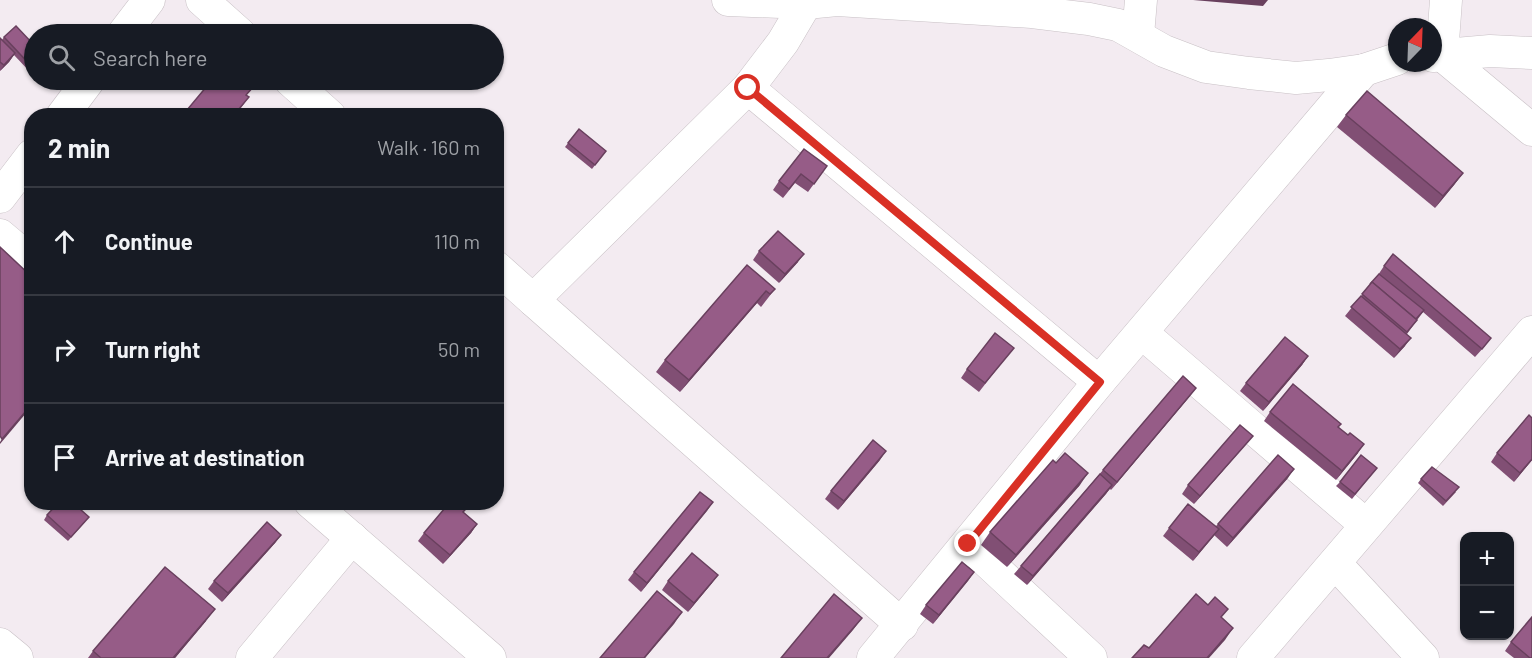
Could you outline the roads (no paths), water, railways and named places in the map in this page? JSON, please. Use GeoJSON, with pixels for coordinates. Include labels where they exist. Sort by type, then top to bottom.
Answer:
{"type":"FeatureCollection","features":[{"type":"Feature","properties":{"kind":"street"},"geometry":{"type":"LineString","coordinates":[[131,24],[149,0]]}},
{"type":"Feature","properties":{"kind":"street"},"geometry":{"type":"LineString","coordinates":[[202,0],[229,24]]}},
{"type":"Feature","properties":{"kind":"street"},"geometry":{"type":"LineString","coordinates":[[728,0],[806,3],[837,0],[1032,12],[1089,19],[1118,25],[1164,51],[1206,67],[1296,78],[1364,70],[1388,62]]}},
{"type":"Feature","properties":{"kind":"street"},"geometry":{"type":"LineString","coordinates":[[1138,35],[1141,0]]}},
{"type":"Feature","properties":{"kind":"street"},"geometry":{"type":"LineString","coordinates":[[1442,28],[1446,0]]}},
{"type":"Feature","properties":{"kind":"street"},"geometry":{"type":"LineString","coordinates":[[533,300],[748,88],[783,42],[806,3]]}},
{"type":"Feature","properties":{"kind":"street"},"geometry":{"type":"LineString","coordinates":[[1442,56],[1490,51],[1532,53]]}},
{"type":"Feature","properties":{"kind":"street"},"geometry":{"type":"LineString","coordinates":[[1442,59],[1532,130]]}},
{"type":"Feature","properties":{"kind":"street"},"geometry":{"type":"LineString","coordinates":[[873,658],[1100,382],[1364,70]]}},
{"type":"Feature","properties":{"kind":"street"},"geometry":{"type":"LineString","coordinates":[[748,88],[1100,382]]}},
{"type":"Feature","properties":{"kind":"street"},"geometry":{"type":"LineString","coordinates":[[68,108],[82,90]]}},
{"type":"Feature","properties":{"kind":"street"},"geometry":{"type":"LineString","coordinates":[[301,90],[321,108]]}},
{"type":"Feature","properties":{"kind":"street"},"geometry":{"type":"LineString","coordinates":[[0,196],[24,165]]}},
{"type":"Feature","properties":{"kind":"street"},"geometry":{"type":"LineString","coordinates":[[0,235],[24,255]]}},
{"type":"Feature","properties":{"kind":"street"},"geometry":{"type":"LineString","coordinates":[[504,274],[902,625]]}},
{"type":"Feature","properties":{"kind":"street"},"geometry":{"type":"LineString","coordinates":[[1142,333],[1366,525]]}},
{"type":"Feature","properties":{"kind":"street"},"geometry":{"type":"LineString","coordinates":[[1253,658],[1366,525],[1529,341]]}},
{"type":"Feature","properties":{"kind":"street"},"geometry":{"type":"LineString","coordinates":[[319,510],[490,658]]}},
{"type":"Feature","properties":{"kind":"street"},"geometry":{"type":"LineString","coordinates":[[252,658],[352,538]]}},
{"type":"Feature","properties":{"kind":"street"},"geometry":{"type":"LineString","coordinates":[[968,544],[1091,658]]}},
{"type":"Feature","properties":{"kind":"street"},"geometry":{"type":"LineString","coordinates":[[1335,563],[1423,658]]}},
{"type":"Feature","properties":{"kind":"street"},"geometry":{"type":"LineString","coordinates":[[0,644],[17,658]]}}]}
